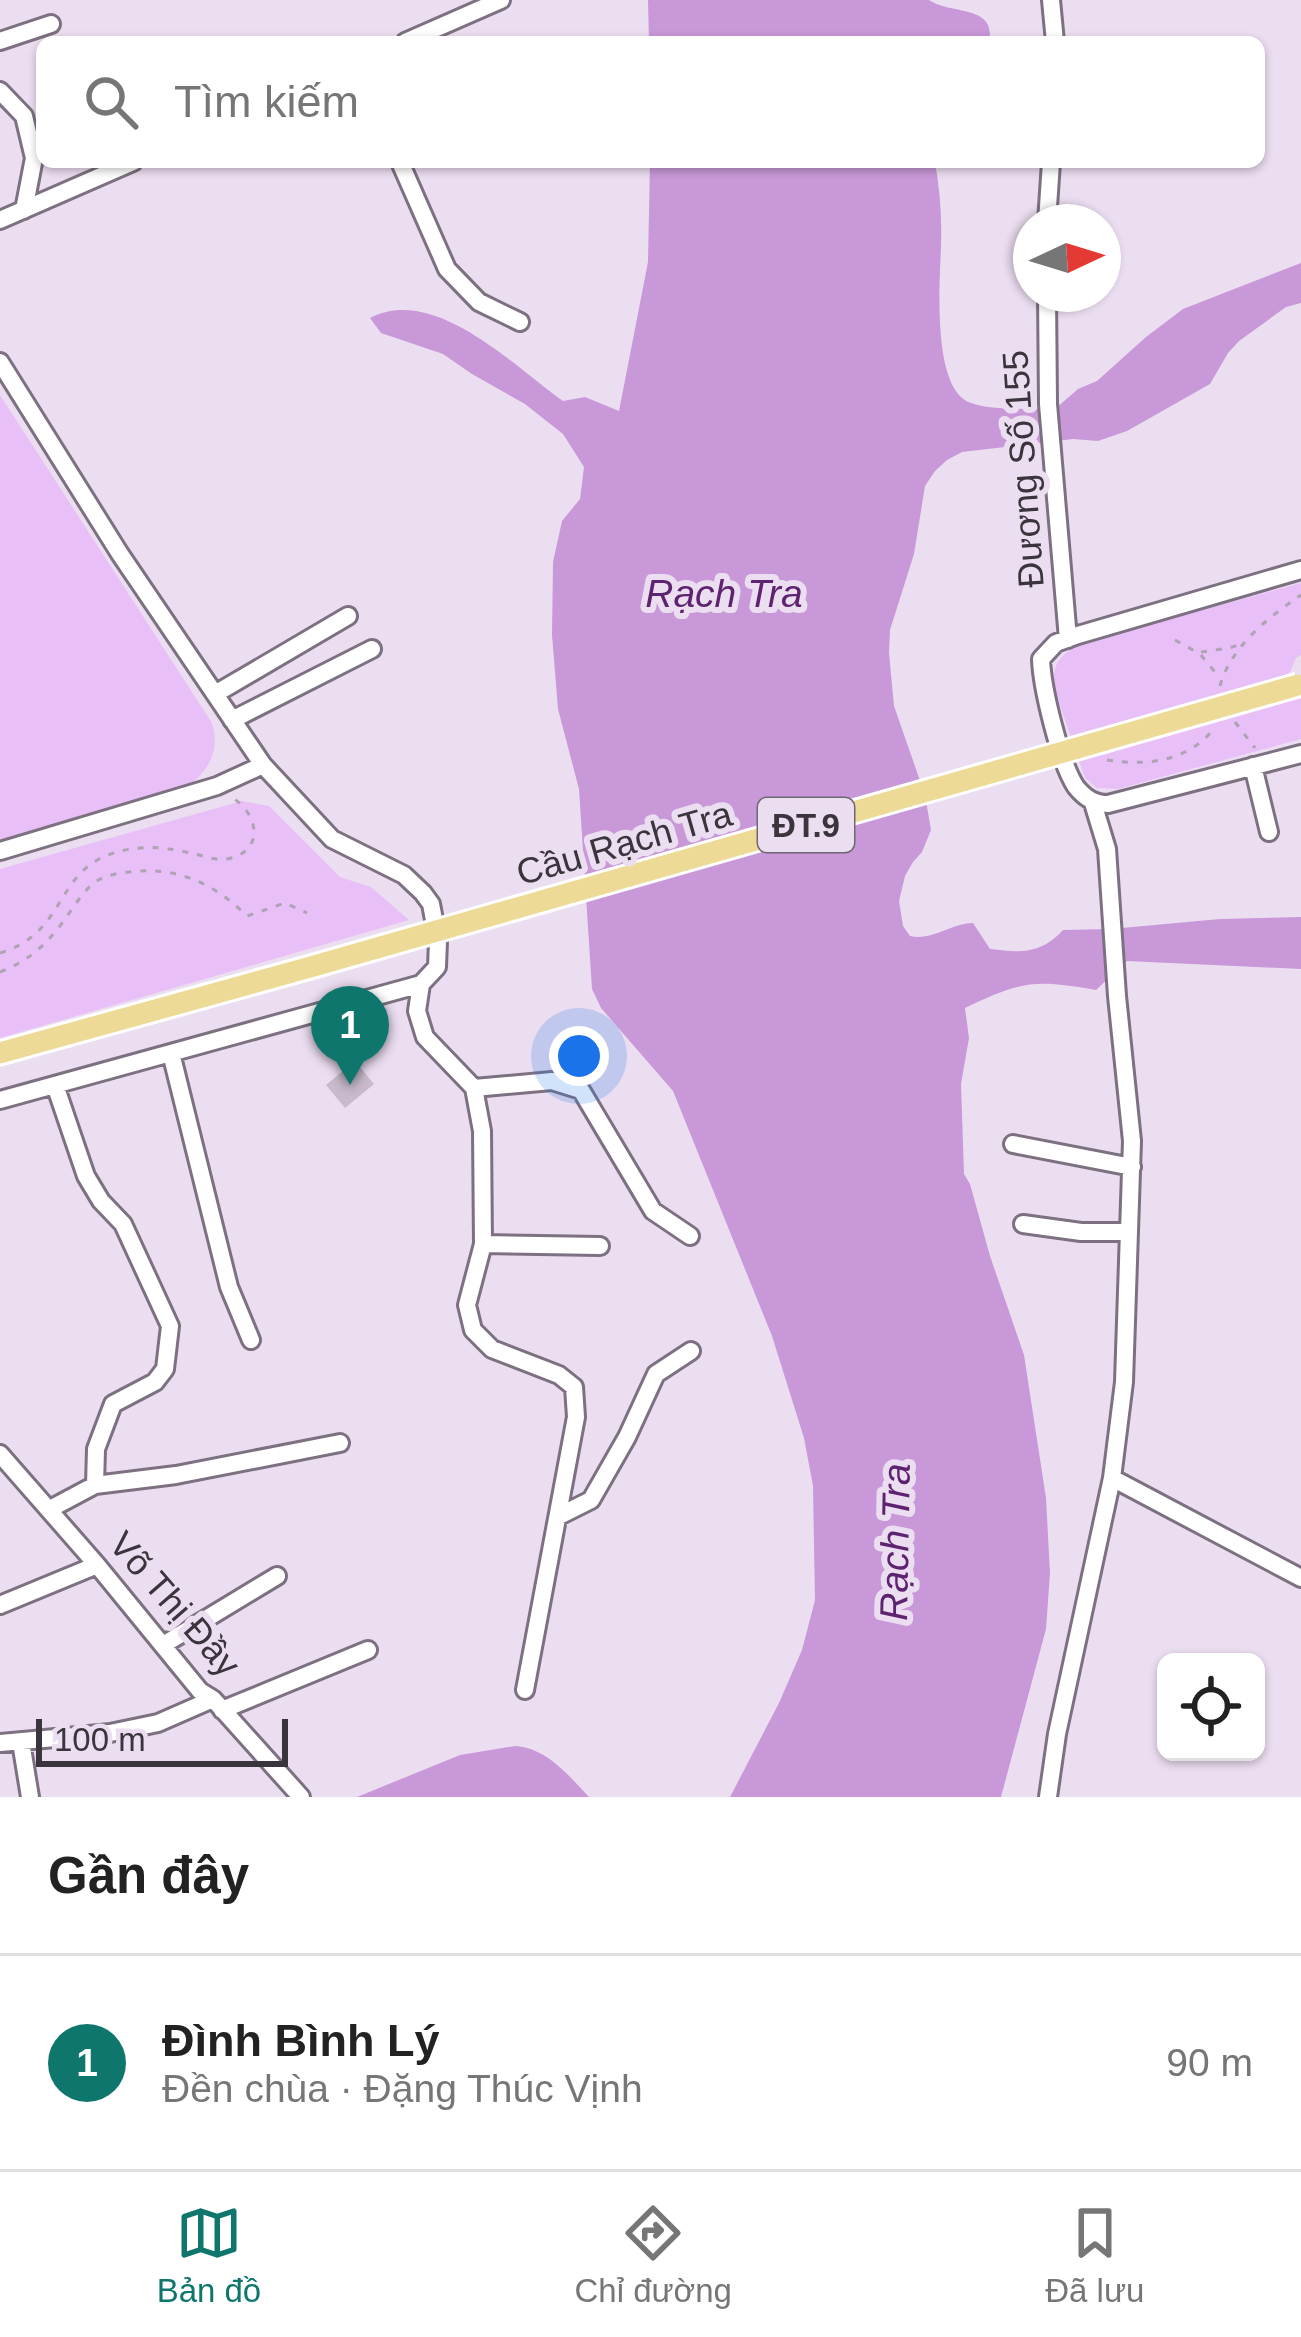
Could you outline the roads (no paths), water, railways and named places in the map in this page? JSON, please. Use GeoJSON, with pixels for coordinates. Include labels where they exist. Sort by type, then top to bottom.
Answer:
{"type":"FeatureCollection","features":[{"type":"Feature","properties":{"kind":"main road","name":"Cầu Rạch Tra"},"geometry":{"type":"LineString","coordinates":[[0,1053],[1300,684]]}},
{"type":"Feature","properties":{"kind":"street"},"geometry":{"type":"LineString","coordinates":[[420,36],[501,0]]}},
{"type":"Feature","properties":{"kind":"street"},"geometry":{"type":"LineString","coordinates":[[1051,0],[1054,36]]}},
{"type":"Feature","properties":{"kind":"street"},"geometry":{"type":"LineString","coordinates":[[0,40],[51,24]]}},
{"type":"Feature","properties":{"kind":"street"},"geometry":{"type":"LineString","coordinates":[[0,92],[24,116],[34,158],[24,210]]}},
{"type":"Feature","properties":{"kind":"street"},"geometry":{"type":"LineString","coordinates":[[0,220],[119,168]]}},
{"type":"Feature","properties":{"kind":"street"},"geometry":{"type":"LineString","coordinates":[[403,168],[447,269],[479,302],[520,322]]}},
{"type":"Feature","properties":{"kind":"street"},"geometry":{"type":"LineString","coordinates":[[1048,204],[1051,168]]}},
{"type":"Feature","properties":{"kind":"street","name":"Đương Số 155"},"geometry":{"type":"LineString","coordinates":[[1047,312],[1048,404],[1068,639]]}},
{"type":"Feature","properties":{"kind":"street"},"geometry":{"type":"LineString","coordinates":[[0,362],[120,554],[263,765],[332,839],[404,875],[431,904],[437,967],[422,984],[417,1011],[425,1037],[473,1088],[482,1131],[483,1244],[466,1305],[473,1330],[492,1349],[559,1376],[574,1387],[576,1418],[525,1690]]}},
{"type":"Feature","properties":{"kind":"street"},"geometry":{"type":"LineString","coordinates":[[1048,1797],[1112,1478],[1124,1382],[1132,1167],[1106,849],[1093,802],[1073,782],[1047,706],[1041,659],[1048,649],[1068,639],[1301,570]]}},
{"type":"Feature","properties":{"kind":"street"},"geometry":{"type":"LineString","coordinates":[[214,694],[348,616]]}},
{"type":"Feature","properties":{"kind":"street"},"geometry":{"type":"LineString","coordinates":[[232,720],[372,650]]}},
{"type":"Feature","properties":{"kind":"street"},"geometry":{"type":"LineString","coordinates":[[1093,802],[1108,804],[1301,754]]}},
{"type":"Feature","properties":{"kind":"street"},"geometry":{"type":"LineString","coordinates":[[0,851],[217,786],[263,765]]}},
{"type":"Feature","properties":{"kind":"street"},"geometry":{"type":"LineString","coordinates":[[1260,765],[1270,832]]}},
{"type":"Feature","properties":{"kind":"street"},"geometry":{"type":"LineString","coordinates":[[0,1100],[422,984]]}},
{"type":"Feature","properties":{"kind":"street"},"geometry":{"type":"LineString","coordinates":[[172,1053],[229,1287],[251,1340]]}},
{"type":"Feature","properties":{"kind":"street"},"geometry":{"type":"LineString","coordinates":[[473,1088],[552,1081],[581,1090],[653,1211],[690,1236]]}},
{"type":"Feature","properties":{"kind":"street"},"geometry":{"type":"LineString","coordinates":[[55,1085],[86,1176],[123,1224],[170,1326],[165,1369],[155,1382],[113,1404],[96,1449],[94,1485]]}},
{"type":"Feature","properties":{"kind":"street"},"geometry":{"type":"LineString","coordinates":[[1013,1144],[1132,1167]]}},
{"type":"Feature","properties":{"kind":"street"},"geometry":{"type":"LineString","coordinates":[[1023,1225],[1129,1232]]}},
{"type":"Feature","properties":{"kind":"street"},"geometry":{"type":"LineString","coordinates":[[483,1244],[600,1246]]}},
{"type":"Feature","properties":{"kind":"street"},"geometry":{"type":"LineString","coordinates":[[559,1516],[591,1500],[656,1374],[691,1351]]}},
{"type":"Feature","properties":{"kind":"street"},"geometry":{"type":"LineString","coordinates":[[50,1509],[94,1485],[176,1475],[340,1443]]}},
{"type":"Feature","properties":{"kind":"street","name":"Võ Thị Đầy"},"geometry":{"type":"LineString","coordinates":[[0,1454],[200,1690],[299,1796]]}},
{"type":"Feature","properties":{"kind":"street"},"geometry":{"type":"LineString","coordinates":[[1112,1478],[1301,1578]]}},
{"type":"Feature","properties":{"kind":"street"},"geometry":{"type":"LineString","coordinates":[[0,1605],[97,1565]]}},
{"type":"Feature","properties":{"kind":"street"},"geometry":{"type":"LineString","coordinates":[[163,1645],[277,1576]]}},
{"type":"Feature","properties":{"kind":"street"},"geometry":{"type":"LineString","coordinates":[[0,1743],[110,1733],[158,1723],[368,1650]]}},
{"type":"Feature","properties":{"kind":"street"},"geometry":{"type":"LineString","coordinates":[[20,1742],[30,1797]]}},
{"type":"Feature","properties":{"kind":"water"},"geometry":{"type":"Polygon","coordinates":[[[648,0],[929,0],[979,16],[990,30],[990,36],[649,36],[648,0]]]}},
{"type":"Feature","properties":{"kind":"water","name":"Rạch Tra"},"geometry":{"type":"Polygon","coordinates":[[[650,168],[936,168],[941,214],[941,332],[949,378],[958,394],[971,403],[1055,409],[1078,389],[1097,381],[1183,309],[1301,263],[1301,303],[1286,307],[1239,341],[1210,384],[1127,431],[1098,441],[1073,439],[962,452],[947,460],[925,486],[914,554],[890,630],[894,706],[925,795],[931,830],[905,876],[899,901],[903,926],[910,936],[973,923],[990,949],[1021,951],[1047,944],[1063,930],[1301,917],[1301,969],[1127,961],[1096,990],[1029,985],[965,1008],[969,1038],[961,1084],[964,1174],[1024,1355],[1046,1498],[1050,1573],[1046,1629],[1001,1797],[730,1797],[802,1650],[815,1600],[813,1486],[804,1438],[772,1336],[673,1091],[601,1008],[592,989],[579,789],[558,709],[552,635],[553,562],[562,521],[580,499],[584,467],[563,434],[525,404],[443,354],[381,333],[370,318],[395,310],[447,320],[498,351],[563,401],[585,397],[619,411],[648,262],[650,168]]]}},
{"type":"Feature","properties":{"kind":"water"},"geometry":{"type":"Polygon","coordinates":[[[515,1746],[547,1757],[589,1797],[357,1797],[460,1755],[515,1746]]]}},
{"type":"Feature","properties":{"kind":"place","name":"Đình Bình Lý"},"geometry":{"type":"Point","coordinates":[350,1085]}}]}
